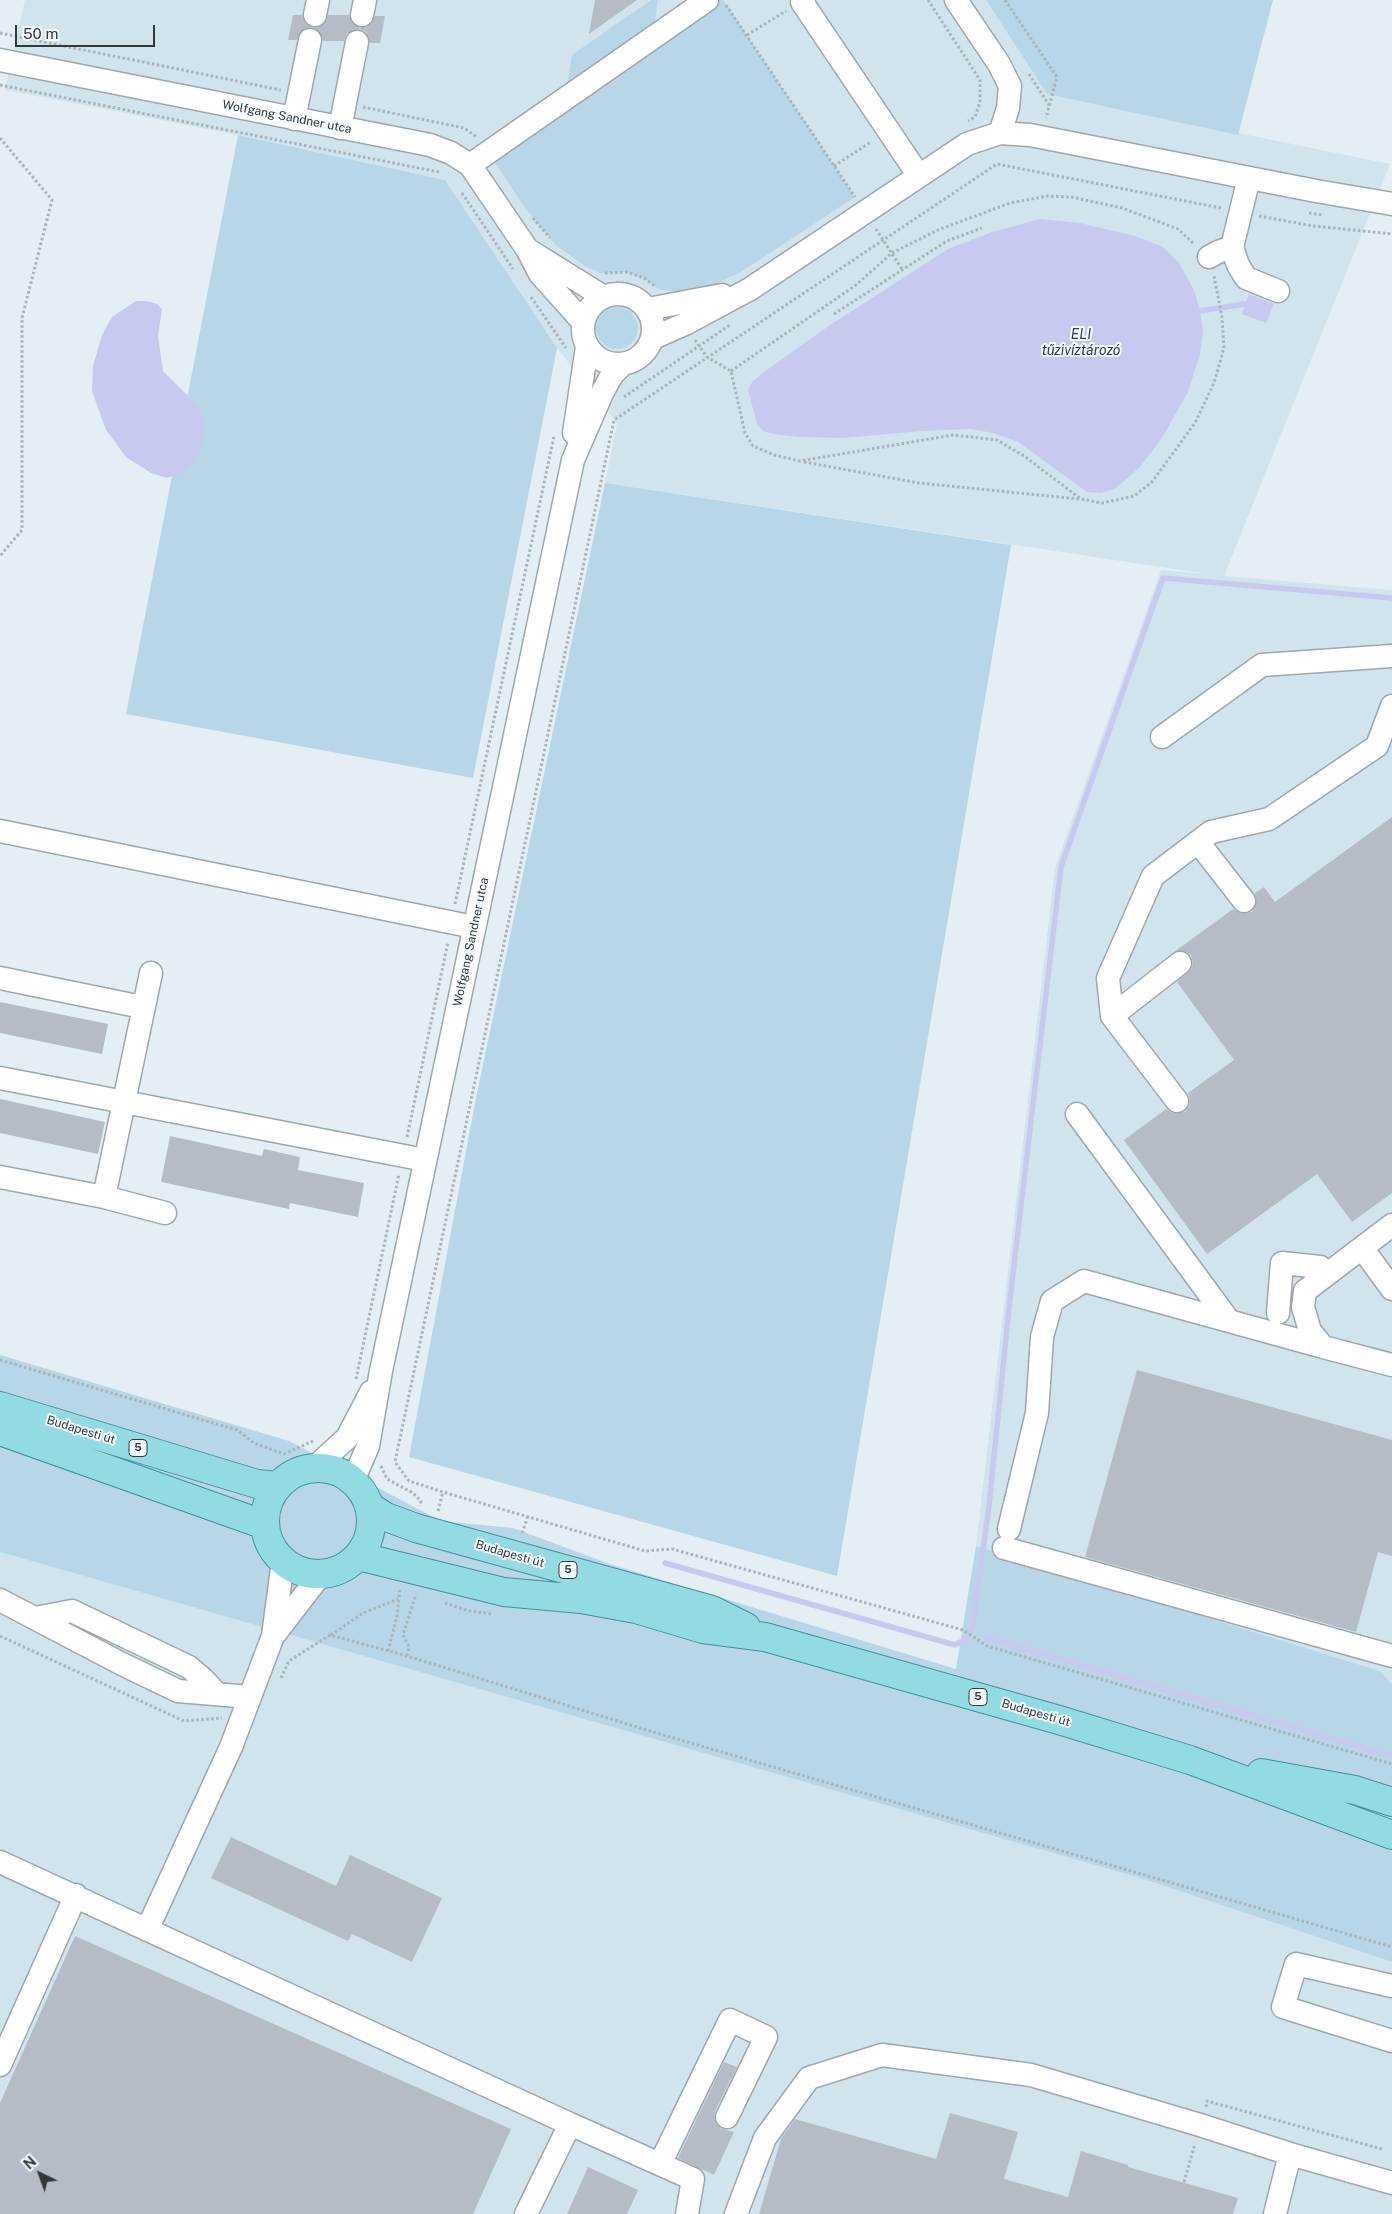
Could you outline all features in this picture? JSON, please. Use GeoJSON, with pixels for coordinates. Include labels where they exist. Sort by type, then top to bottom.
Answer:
{"type":"FeatureCollection","features":[{"type":"Feature","properties":{"kind":"main road","name":"Budapesti út"},"geometry":{"type":"LineString","coordinates":[[0,1406],[257,1484],[278,1486]]}},
{"type":"Feature","properties":{"kind":"main road"},"geometry":{"type":"LineString","coordinates":[[0,1431],[264,1525]]}},
{"type":"Feature","properties":{"kind":"main road"},"geometry":{"type":"LineString","coordinates":[[314,1468],[335,1470],[353,1481],[364,1493],[370,1508],[370,1533],[358,1556],[342,1569],[322,1574],[301,1572],[283,1562],[270,1545],[264,1525],[267,1504],[278,1486],[294,1473],[314,1468]]}},
{"type":"Feature","properties":{"kind":"main road","name":"Budapesti út"},"geometry":{"type":"LineString","coordinates":[[370,1508],[386,1517],[427,1522],[712,1610],[765,1637]]}},
{"type":"Feature","properties":{"kind":"main road","name":"Budapesti út"},"geometry":{"type":"LineString","coordinates":[[358,1556],[411,1579],[504,1592],[581,1599],[636,1608],[703,1629],[765,1637],[1059,1720],[1190,1760],[1392,1835]]}},
{"type":"Feature","properties":{"kind":"main road","name":"Budapesti út"},"geometry":{"type":"LineString","coordinates":[[1190,1760],[1355,1790],[1392,1802]]}},
{"type":"Feature","properties":{"kind":"street"},"geometry":{"type":"LineString","coordinates":[[470,165],[707,0]]}},
{"type":"Feature","properties":{"kind":"street"},"geometry":{"type":"LineString","coordinates":[[956,0],[999,64],[1010,86],[1008,108],[1000,133]]}},
{"type":"Feature","properties":{"kind":"street"},"geometry":{"type":"LineString","coordinates":[[803,1],[919,176]]}},
{"type":"Feature","properties":{"kind":"street"},"geometry":{"type":"LineString","coordinates":[[294,118],[310,40]]}},
{"type":"Feature","properties":{"kind":"street"},"geometry":{"type":"LineString","coordinates":[[340,128],[357,42]]}},
{"type":"Feature","properties":{"kind":"street","name":"Wolfgang Sandner utca"},"geometry":{"type":"LineString","coordinates":[[0,60],[430,145],[451,153],[470,165],[527,249],[540,274],[583,322]]}},
{"type":"Feature","properties":{"kind":"street"},"geometry":{"type":"LineString","coordinates":[[573,460],[602,391],[612,375],[623,364],[642,356],[653,338],[683,314],[750,289],[967,144],[1000,133],[1030,135],[1392,204]]}},
{"type":"Feature","properties":{"kind":"street"},"geometry":{"type":"LineString","coordinates":[[1249,178],[1232,247],[1238,265],[1246,278],[1278,291]]}},
{"type":"Feature","properties":{"kind":"street"},"geometry":{"type":"LineString","coordinates":[[1209,257],[1232,247]]}},
{"type":"Feature","properties":{"kind":"street","name":"Wolfgang Sandner utca"},"geometry":{"type":"LineString","coordinates":[[527,249],[604,297]]}},
{"type":"Feature","properties":{"kind":"street"},"geometry":{"type":"LineString","coordinates":[[573,460],[579,351],[583,322],[587,311],[594,303],[604,297],[616,293],[628,295],[640,300],[648,310],[652,318],[653,338]]}},
{"type":"Feature","properties":{"kind":"street"},"geometry":{"type":"LineString","coordinates":[[648,310],[683,314]]}},
{"type":"Feature","properties":{"kind":"street"},"geometry":{"type":"LineString","coordinates":[[579,351],[612,364],[623,364]]}},
{"type":"Feature","properties":{"kind":"street","name":"Wolfgang Sandner utca"},"geometry":{"type":"LineString","coordinates":[[353,1481],[368,1446],[425,1160],[560,514],[573,460]]}},
{"type":"Feature","properties":{"kind":"street"},"geometry":{"type":"LineString","coordinates":[[1162,737],[1262,665],[1392,656]]}},
{"type":"Feature","properties":{"kind":"street"},"geometry":{"type":"LineString","coordinates":[[1177,1100],[1112,1016],[1108,978],[1153,876],[1210,832],[1269,819],[1377,746],[1392,706]]}},
{"type":"Feature","properties":{"kind":"street"},"geometry":{"type":"LineString","coordinates":[[0,831],[474,927]]}},
{"type":"Feature","properties":{"kind":"street"},"geometry":{"type":"LineString","coordinates":[[1198,842],[1244,901]]}},
{"type":"Feature","properties":{"kind":"street"},"geometry":{"type":"LineString","coordinates":[[1112,1016],[1180,962]]}},
{"type":"Feature","properties":{"kind":"street"},"geometry":{"type":"LineString","coordinates":[[104,1197],[142,1006],[151,973]]}},
{"type":"Feature","properties":{"kind":"street"},"geometry":{"type":"LineString","coordinates":[[0,978],[142,1006]]}},
{"type":"Feature","properties":{"kind":"street"},"geometry":{"type":"LineString","coordinates":[[0,1078],[425,1160]]}},
{"type":"Feature","properties":{"kind":"street"},"geometry":{"type":"LineString","coordinates":[[1077,1114],[1229,1321]]}},
{"type":"Feature","properties":{"kind":"street"},"geometry":{"type":"LineString","coordinates":[[0,1177],[104,1197],[165,1213]]}},
{"type":"Feature","properties":{"kind":"street"},"geometry":{"type":"LineString","coordinates":[[1260,1330],[1326,1274],[1392,1225]]}},
{"type":"Feature","properties":{"kind":"street"},"geometry":{"type":"LineString","coordinates":[[1362,1248],[1392,1289]]}},
{"type":"Feature","properties":{"kind":"street"},"geometry":{"type":"LineString","coordinates":[[1278,1313],[1282,1263],[1320,1267],[1326,1274]]}},
{"type":"Feature","properties":{"kind":"street"},"geometry":{"type":"LineString","coordinates":[[1389,1366],[1084,1281],[1052,1301],[1042,1337],[1037,1413],[1007,1539],[1392,1656]]}},
{"type":"Feature","properties":{"kind":"street"},"geometry":{"type":"LineString","coordinates":[[1305,1291],[1303,1307],[1310,1331],[1322,1347]]}},
{"type":"Feature","properties":{"kind":"street","name":"Wolfgang Sandner utca"},"geometry":{"type":"LineString","coordinates":[[314,1468],[347,1438],[382,1371]]}},
{"type":"Feature","properties":{"kind":"street"},"geometry":{"type":"LineString","coordinates":[[147,1930],[231,1747],[273,1636],[283,1562]]}},
{"type":"Feature","properties":{"kind":"street"},"geometry":{"type":"LineString","coordinates":[[273,1636],[322,1574]]}},
{"type":"Feature","properties":{"kind":"street"},"geometry":{"type":"LineString","coordinates":[[0,1600],[178,1691],[250,1697]]}},
{"type":"Feature","properties":{"kind":"street"},"geometry":{"type":"LineString","coordinates":[[0,1862],[76,1895],[147,1930],[693,2179],[688,2214]]}},
{"type":"Feature","properties":{"kind":"street"},"geometry":{"type":"LineString","coordinates":[[0,2065],[76,1895]]}},
{"type":"Feature","properties":{"kind":"street"},"geometry":{"type":"LineString","coordinates":[[1392,1986],[1296,1964],[1283,2008],[1392,2041]]}},
{"type":"Feature","properties":{"kind":"street"},"geometry":{"type":"LineString","coordinates":[[660,2164],[730,2020],[766,2037],[727,2117]]}},
{"type":"Feature","properties":{"kind":"street"},"geometry":{"type":"LineString","coordinates":[[736,2214],[765,2138],[810,2078],[882,2055],[1031,2076],[1392,2183]]}},
{"type":"Feature","properties":{"kind":"street"},"geometry":{"type":"LineString","coordinates":[[526,2214],[570,2124]]}},
{"type":"Feature","properties":{"kind":"street"},"geometry":{"type":"LineString","coordinates":[[1274,2214],[1290,2154]]}},
{"type":"Feature","properties":{"kind":"path"},"geometry":{"type":"LineString","coordinates":[[723,0],[902,270]]}},
{"type":"Feature","properties":{"kind":"path"},"geometry":{"type":"LineString","coordinates":[[928,0],[980,80],[980,102],[975,117],[966,122]]}},
{"type":"Feature","properties":{"kind":"path"},"geometry":{"type":"LineString","coordinates":[[1005,0],[1056,77],[1049,105]]}},
{"type":"Feature","properties":{"kind":"path"},"geometry":{"type":"LineString","coordinates":[[746,35],[803,1]]}},
{"type":"Feature","properties":{"kind":"path"},"geometry":{"type":"LineString","coordinates":[[0,32],[299,93]]}},
{"type":"Feature","properties":{"kind":"path"},"geometry":{"type":"LineString","coordinates":[[0,85],[439,172]]}},
{"type":"Feature","properties":{"kind":"path"},"geometry":{"type":"LineString","coordinates":[[345,104],[464,128],[476,136],[488,152]]}},
{"type":"Feature","properties":{"kind":"path"},"geometry":{"type":"LineString","coordinates":[[834,166],[889,131]]}},
{"type":"Feature","properties":{"kind":"path"},"geometry":{"type":"LineString","coordinates":[[0,138],[52,200],[22,318],[22,530],[0,556]]}},
{"type":"Feature","properties":{"kind":"path"},"geometry":{"type":"LineString","coordinates":[[1392,234],[1313,226],[997,164],[614,420],[395,1462],[409,1481],[443,1492],[645,1551],[672,1549],[963,1630],[981,1644],[1392,1764]]}},
{"type":"Feature","properties":{"kind":"path"},"geometry":{"type":"LineString","coordinates":[[460,190],[514,271]]}},
{"type":"Feature","properties":{"kind":"path"},"geometry":{"type":"LineString","coordinates":[[600,273],[626,272],[644,278],[659,289],[679,292],[683,314],[699,346],[707,357],[731,371],[740,419],[745,433],[753,446],[774,455],[800,461],[919,483],[1102,502],[1134,496],[1152,482],[1168,463],[1195,423],[1214,383],[1224,348],[1222,317],[1209,257],[1178,229],[1122,208],[1071,197],[1048,196],[1010,203],[938,230],[892,253],[856,285],[731,371]]}},
{"type":"Feature","properties":{"kind":"path"},"geometry":{"type":"LineString","coordinates":[[1299,210],[1326,215]]}},
{"type":"Feature","properties":{"kind":"path"},"geometry":{"type":"LineString","coordinates":[[530,214],[551,239]]}},
{"type":"Feature","properties":{"kind":"path"},"geometry":{"type":"LineString","coordinates":[[834,314],[947,241],[982,228]]}},
{"type":"Feature","properties":{"kind":"path"},"geometry":{"type":"LineString","coordinates":[[530,295],[579,351]]}},
{"type":"Feature","properties":{"kind":"path"},"geometry":{"type":"LineString","coordinates":[[623,398],[731,324]]}},
{"type":"Feature","properties":{"kind":"path"},"geometry":{"type":"LineString","coordinates":[[355,1385],[555,429]]}},
{"type":"Feature","properties":{"kind":"path"},"geometry":{"type":"LineString","coordinates":[[800,461],[953,435],[997,440],[1024,456],[1081,499]]}},
{"type":"Feature","properties":{"kind":"path"},"geometry":{"type":"LineString","coordinates":[[0,1360],[237,1430],[254,1443],[284,1454],[319,1438]]}},
{"type":"Feature","properties":{"kind":"path"},"geometry":{"type":"LineString","coordinates":[[382,1458],[381,1465],[387,1479],[413,1492],[421,1501],[427,1522]]}},
{"type":"Feature","properties":{"kind":"path"},"geometry":{"type":"LineString","coordinates":[[427,1522],[443,1492]]}},
{"type":"Feature","properties":{"kind":"path"},"geometry":{"type":"LineString","coordinates":[[522,1533],[528,1516]]}},
{"type":"Feature","properties":{"kind":"path"},"geometry":{"type":"LineString","coordinates":[[411,1579],[398,1599],[397,1616],[388,1651],[672,1737],[1392,1948]]}},
{"type":"Feature","properties":{"kind":"path"},"geometry":{"type":"LineString","coordinates":[[407,1656],[409,1647],[402,1635],[411,1579]]}},
{"type":"Feature","properties":{"kind":"path"},"geometry":{"type":"LineString","coordinates":[[330,1635],[363,1613],[398,1599]]}},
{"type":"Feature","properties":{"kind":"shaded area"},"geometry":{"type":"Polygon","coordinates":[[[25,0],[986,0],[1047,94],[1390,164],[1224,576],[1392,590],[1392,1684],[1380,1671],[976,1546],[1055,868],[1161,570],[1207,574],[605,483],[617,423],[557,348],[445,180],[238,135],[5,90],[25,0]]]}},
{"type":"Feature","properties":{"kind":"shaded area"},"geometry":{"type":"Polygon","coordinates":[[[651,0],[658,0],[654,28],[567,87],[572,55],[651,0]]]}},
{"type":"Feature","properties":{"kind":"shaded area"},"geometry":{"type":"Polygon","coordinates":[[[707,0],[723,0],[855,197],[741,272],[711,286],[679,292],[659,289],[644,278],[626,272],[600,273],[585,266],[556,245],[525,208],[488,152],[707,0]]]}},
{"type":"Feature","properties":{"kind":"shaded area"},"geometry":{"type":"Polygon","coordinates":[[[986,0],[1273,0],[1238,135],[1047,94],[986,0]]]}},
{"type":"Feature","properties":{"kind":"shaded area"},"geometry":{"type":"Polygon","coordinates":[[[238,135],[445,180],[557,348],[473,778],[126,714],[238,135]]]}},
{"type":"Feature","properties":{"kind":"shaded area"},"geometry":{"type":"Polygon","coordinates":[[[621,307],[629,310],[635,316],[638,328],[635,340],[629,346],[613,349],[605,346],[599,340],[596,324],[599,316],[605,310],[621,307]]]}},
{"type":"Feature","properties":{"kind":"shaded area"},"geometry":{"type":"Polygon","coordinates":[[[605,483],[1011,545],[837,1576],[409,1457],[476,1098],[605,483]]]}},
{"type":"Feature","properties":{"kind":"shaded area"},"geometry":{"type":"Polygon","coordinates":[[[0,1355],[289,1441],[441,1521],[513,1528],[610,1564],[956,1669],[976,1546],[1380,1671],[1392,1684],[1392,1962],[1144,1879],[0,1552],[0,1355]]]}},
{"type":"Feature","properties":{"kind":"shaded area"},"geometry":{"type":"Polygon","coordinates":[[[0,1552],[1144,1879],[1392,1962],[1392,2214],[0,2214],[0,1552]]]}},
{"type":"Feature","properties":{"kind":"water","name":"ELI tűzivíztározó"},"geometry":{"type":"Polygon","coordinates":[[[1040,219],[1080,223],[1135,236],[1163,247],[1179,263],[1194,290],[1200,311],[1203,330],[1200,354],[1188,392],[1162,438],[1140,467],[1116,488],[1101,493],[1087,492],[1018,442],[993,433],[971,429],[842,438],[799,437],[763,431],[757,424],[748,390],[752,382],[764,372],[830,325],[948,249],[992,232],[1040,219]]]}},
{"type":"Feature","properties":{"kind":"water"},"geometry":{"type":"Polygon","coordinates":[[[1249,294],[1274,304],[1266,323],[1242,314],[1249,294]]]}},
{"type":"Feature","properties":{"kind":"water"},"geometry":{"type":"Polygon","coordinates":[[[136,301],[157,304],[162,309],[158,336],[163,371],[197,405],[204,420],[204,440],[194,461],[182,473],[167,478],[151,473],[126,457],[106,430],[92,391],[93,366],[102,335],[112,317],[136,301]]]}},
{"type":"Feature","properties":{"kind":"building"},"geometry":{"type":"Polygon","coordinates":[[[595,0],[637,0],[589,34],[595,0]]]}},
{"type":"Feature","properties":{"kind":"building"},"geometry":{"type":"Polygon","coordinates":[[[293,15],[302,15],[306,24],[311,27],[301,31],[297,40],[288,40],[293,15]]]}},
{"type":"Feature","properties":{"kind":"building"},"geometry":{"type":"Polygon","coordinates":[[[328,15],[349,15],[353,24],[360,28],[371,24],[375,16],[385,16],[380,43],[370,43],[366,32],[359,29],[347,33],[344,41],[323,41],[319,31],[314,28],[324,24],[328,15]]]}},
{"type":"Feature","properties":{"kind":"building"},"geometry":{"type":"Polygon","coordinates":[[[1392,817],[1392,1193],[1352,1222],[1317,1174],[1207,1254],[1124,1140],[1166,1109],[1172,1113],[1185,1112],[1189,1106],[1190,1099],[1188,1093],[1234,1060],[1177,982],[1192,968],[1191,955],[1184,951],[1174,952],[1233,909],[1240,913],[1252,912],[1256,905],[1255,893],[1264,887],[1275,902],[1392,817]]]}},
{"type":"Feature","properties":{"kind":"building"},"geometry":{"type":"Polygon","coordinates":[[[0,1002],[108,1024],[102,1054],[0,1033],[0,1002]]]}},
{"type":"Feature","properties":{"kind":"building"},"geometry":{"type":"Polygon","coordinates":[[[0,1099],[105,1122],[98,1154],[0,1133],[0,1099]]]}},
{"type":"Feature","properties":{"kind":"building"},"geometry":{"type":"Polygon","coordinates":[[[170,1136],[262,1156],[264,1149],[300,1157],[298,1170],[364,1183],[358,1217],[290,1203],[289,1209],[161,1182],[170,1136]]]}},
{"type":"Feature","properties":{"kind":"building"},"geometry":{"type":"Polygon","coordinates":[[[1137,1370],[1392,1440],[1392,1556],[1378,1552],[1356,1632],[1085,1557],[1137,1370]]]}},
{"type":"Feature","properties":{"kind":"building"},"geometry":{"type":"Polygon","coordinates":[[[231,1837],[336,1886],[350,1855],[442,1898],[412,1962],[352,1934],[348,1941],[211,1878],[231,1837]]]}},
{"type":"Feature","properties":{"kind":"building"},"geometry":{"type":"Polygon","coordinates":[[[75,1936],[511,2129],[473,2214],[0,2214],[0,2103],[75,1936]]]}},
{"type":"Feature","properties":{"kind":"building"},"geometry":{"type":"Polygon","coordinates":[[[724,2062],[737,2067],[715,2111],[714,2118],[721,2129],[734,2132],[714,2175],[678,2158],[724,2062]]]}},
{"type":"Feature","properties":{"kind":"building"},"geometry":{"type":"Polygon","coordinates":[[[950,2113],[1018,2132],[1004,2179],[1068,2197],[1081,2151],[1128,2165],[1128,2167],[1238,2198],[1233,2214],[759,2214],[781,2139],[795,2119],[936,2159],[950,2113]]]}},
{"type":"Feature","properties":{"kind":"building"},"geometry":{"type":"Polygon","coordinates":[[[588,2167],[638,2190],[627,2214],[567,2214],[588,2167]]]}},
{"type":"Feature","properties":{"kind":"waterway"},"geometry":{"type":"LineString","coordinates":[[1200,311],[1245,304]]}},
{"type":"Feature","properties":{"kind":"waterway"},"geometry":{"type":"LineString","coordinates":[[665,1563],[955,1645],[966,1639],[973,1624],[989,1506],[1009,1308],[1061,867],[1163,578],[1392,598]]}},
{"type":"Feature","properties":{"kind":"waterway"},"geometry":{"type":"LineString","coordinates":[[986,1637],[1392,1756]]}}]}
